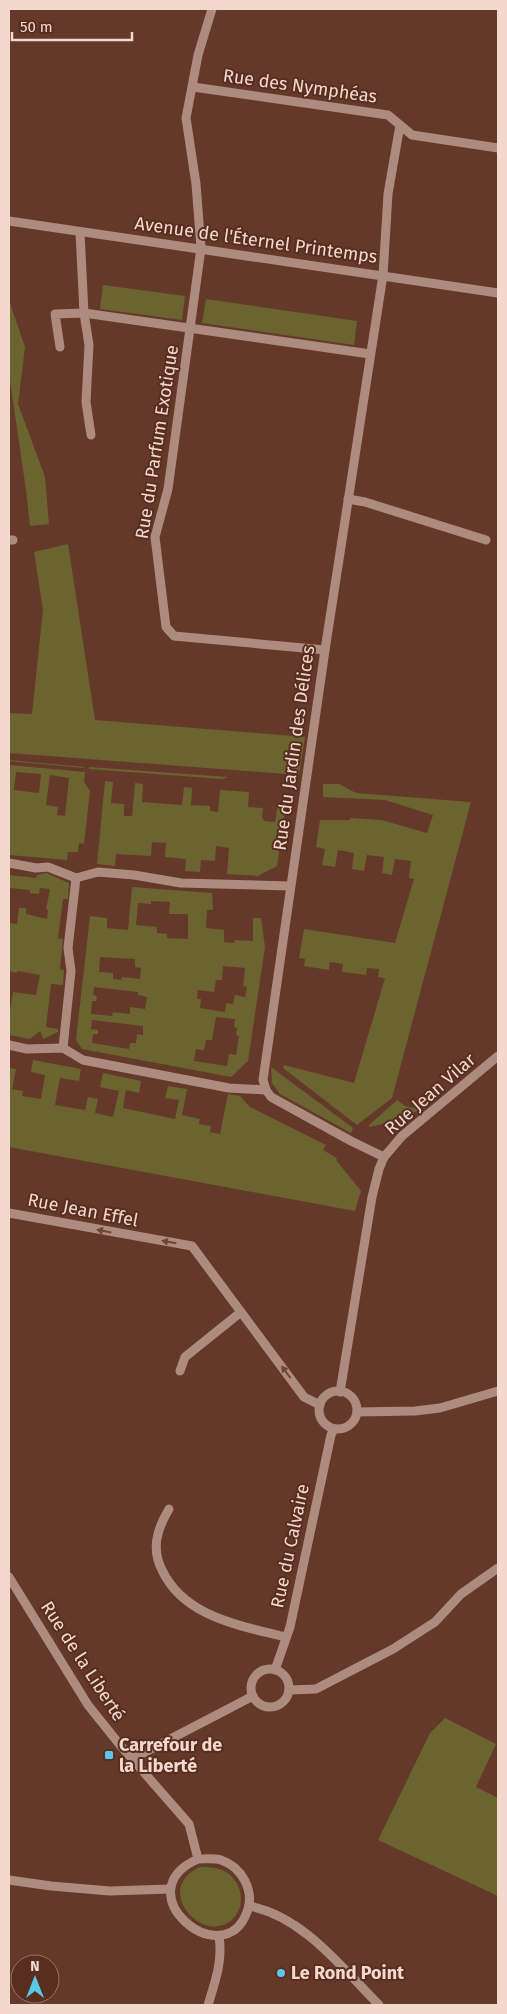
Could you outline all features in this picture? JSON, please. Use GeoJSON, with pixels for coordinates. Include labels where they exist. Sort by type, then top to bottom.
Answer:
{"type":"FeatureCollection","features":[{"type":"Feature","properties":{"kind":"street"},"geometry":{"type":"LineString","coordinates":[[201,248],[196,184],[186,118],[198,55],[212,9]]}},
{"type":"Feature","properties":{"kind":"street","name":"Rue des Nymphéas"},"geometry":{"type":"LineString","coordinates":[[193,87],[388,115],[412,135],[498,148]]}},
{"type":"Feature","properties":{"kind":"street"},"geometry":{"type":"LineString","coordinates":[[383,275],[388,194],[400,125]]}},
{"type":"Feature","properties":{"kind":"street","name":"Avenue de l'Éternel Printemps"},"geometry":{"type":"LineString","coordinates":[[9,221],[498,293]]}},
{"type":"Feature","properties":{"kind":"street"},"geometry":{"type":"LineString","coordinates":[[80,232],[84,313],[89,345],[86,402],[91,435]]}},
{"type":"Feature","properties":{"kind":"street","name":"Rue du Parfum Exotique"},"geometry":{"type":"LineString","coordinates":[[201,248],[168,489],[155,537],[166,627],[174,636],[325,650]]}},
{"type":"Feature","properties":{"kind":"street","name":"Rue du Jardin des Délices"},"geometry":{"type":"LineString","coordinates":[[266,1090],[263,1080],[264,1062],[383,275]]}},
{"type":"Feature","properties":{"kind":"street"},"geometry":{"type":"LineString","coordinates":[[60,347],[55,314],[84,313],[370,354]]}},
{"type":"Feature","properties":{"kind":"street"},"geometry":{"type":"LineString","coordinates":[[348,500],[365,502],[486,540]]}},
{"type":"Feature","properties":{"kind":"street"},"geometry":{"type":"LineString","coordinates":[[9,863],[36,868],[48,867],[76,878],[98,872],[134,874],[181,882],[290,886]]}},
{"type":"Feature","properties":{"kind":"street"},"geometry":{"type":"LineString","coordinates":[[63,1048],[71,971],[68,948],[76,878]]}},
{"type":"Feature","properties":{"kind":"street"},"geometry":{"type":"LineString","coordinates":[[9,1045],[27,1049],[63,1048],[83,1060],[229,1088],[266,1090],[272,1097],[384,1157],[372,1197],[340,1392]]}},
{"type":"Feature","properties":{"kind":"street","name":"Rue Jean Vilar"},"geometry":{"type":"LineString","coordinates":[[384,1157],[402,1136],[421,1119],[498,1056]]}},
{"type":"Feature","properties":{"kind":"street","name":"Rue Jean Effel"},"geometry":{"type":"LineString","coordinates":[[9,1213],[192,1246],[304,1397],[320,1405]]}},
{"type":"Feature","properties":{"kind":"street"},"geometry":{"type":"LineString","coordinates":[[180,1371],[184,1357],[241,1312]]}},
{"type":"Feature","properties":{"kind":"street"},"geometry":{"type":"LineString","coordinates":[[357,1412],[415,1411],[440,1408],[498,1391]]}},
{"type":"Feature","properties":{"kind":"street"},"geometry":{"type":"LineString","coordinates":[[340,1392],[346,1393],[355,1401],[357,1412],[350,1426],[334,1429],[323,1422],[319,1411],[320,1405],[328,1394],[340,1392]]}},
{"type":"Feature","properties":{"kind":"street","name":"Rue du Calvaire"},"geometry":{"type":"LineString","coordinates":[[275,1670],[290,1626],[331,1435],[334,1429]]}},
{"type":"Feature","properties":{"kind":"street"},"geometry":{"type":"LineString","coordinates":[[169,1509],[160,1524],[156,1558],[168,1582],[178,1595],[196,1608],[220,1620],[285,1638]]}},
{"type":"Feature","properties":{"kind":"street"},"geometry":{"type":"LineString","coordinates":[[289,1690],[316,1689],[394,1649],[435,1622],[461,1594],[498,1568]]}},
{"type":"Feature","properties":{"kind":"street","name":"Rue de la Liberté"},"geometry":{"type":"LineString","coordinates":[[9,1577],[88,1705],[132,1760],[189,1824],[198,1859]]}},
{"type":"Feature","properties":{"kind":"street"},"geometry":{"type":"LineString","coordinates":[[275,1670],[284,1675],[289,1684],[289,1690],[282,1703],[272,1707],[261,1704],[253,1696],[252,1684],[258,1674],[263,1671],[275,1670]]}},
{"type":"Feature","properties":{"kind":"street"},"geometry":{"type":"LineString","coordinates":[[132,1760],[253,1696]]}},
{"type":"Feature","properties":{"kind":"street"},"geometry":{"type":"LineString","coordinates":[[198,1859],[219,1860],[238,1871],[249,1892],[249,1906],[246,1916],[230,1932],[219,1936],[207,1935],[195,1929],[177,1913],[173,1904],[170,1889],[174,1878],[185,1865],[198,1859]]}},
{"type":"Feature","properties":{"kind":"street"},"geometry":{"type":"LineString","coordinates":[[9,1880],[110,1891],[170,1889]]}},
{"type":"Feature","properties":{"kind":"street"},"geometry":{"type":"LineString","coordinates":[[249,1906],[275,1913],[302,1932],[324,1949],[379,2005]]}},
{"type":"Feature","properties":{"kind":"street"},"geometry":{"type":"LineString","coordinates":[[208,2005],[219,1968],[222,1950],[219,1936]]}},
{"type":"Feature","properties":{"kind":"shaded area"},"geometry":{"type":"Polygon","coordinates":[[[103,285],[185,296],[182,320],[100,309],[103,285]]]}},
{"type":"Feature","properties":{"kind":"shaded area"},"geometry":{"type":"Polygon","coordinates":[[[206,299],[357,321],[354,345],[202,323],[206,299]]]}},
{"type":"Feature","properties":{"kind":"shaded area"},"geometry":{"type":"Polygon","coordinates":[[[9,300],[25,347],[18,404],[45,477],[49,524],[30,526],[9,374],[9,300]]]}},
{"type":"Feature","properties":{"kind":"shaded area"},"geometry":{"type":"Polygon","coordinates":[[[68,544],[95,720],[305,737],[299,775],[9,753],[9,713],[32,714],[43,610],[34,552],[68,544]]]}},
{"type":"Feature","properties":{"kind":"shaded area"},"geometry":{"type":"Polygon","coordinates":[[[9,760],[84,767],[83,768],[9,760]]]}},
{"type":"Feature","properties":{"kind":"shaded area"},"geometry":{"type":"Polygon","coordinates":[[[9,765],[85,772],[84,782],[90,791],[84,844],[79,843],[78,852],[68,852],[67,860],[9,855],[9,765]],[[16,772],[14,790],[39,793],[41,774],[16,772]],[[50,775],[46,805],[58,807],[57,815],[65,816],[69,778],[50,775]]]}},
{"type":"Feature","properties":{"kind":"shaded area"},"geometry":{"type":"Polygon","coordinates":[[[89,767],[228,777],[222,779],[89,769],[89,767]]]}},
{"type":"Feature","properties":{"kind":"shaded area"},"geometry":{"type":"Polygon","coordinates":[[[105,781],[113,782],[111,803],[124,804],[124,816],[132,816],[135,783],[143,784],[142,802],[182,805],[184,787],[192,788],[191,805],[210,806],[210,811],[218,812],[220,790],[249,792],[248,807],[263,808],[262,817],[264,821],[275,822],[278,804],[286,805],[277,866],[258,876],[227,874],[229,848],[216,846],[215,861],[201,860],[200,872],[185,871],[186,859],[165,857],[166,843],[152,842],[151,856],[116,854],[115,866],[97,864],[105,781]]]}},
{"type":"Feature","properties":{"kind":"shaded area"},"geometry":{"type":"Polygon","coordinates":[[[323,784],[339,784],[356,793],[471,802],[392,1098],[357,1125],[283,1068],[284,1065],[354,1083],[385,978],[378,977],[379,969],[367,968],[366,975],[342,972],[343,964],[330,962],[329,970],[304,966],[305,959],[299,958],[304,929],[395,943],[414,879],[409,878],[411,861],[395,859],[392,875],[382,873],[384,857],[367,855],[364,871],[352,869],[354,853],[338,850],[335,867],[322,865],[325,849],[316,847],[320,820],[350,820],[350,818],[382,820],[427,833],[433,815],[385,800],[323,797],[323,784]]]}},
{"type":"Feature","properties":{"kind":"shaded area"},"geometry":{"type":"Polygon","coordinates":[[[46,873],[69,883],[68,899],[63,899],[58,938],[63,939],[60,969],[64,970],[63,985],[51,984],[46,1027],[58,1029],[58,1032],[43,1039],[40,1031],[30,1039],[9,1035],[9,1016],[13,992],[36,995],[40,975],[9,971],[9,923],[17,924],[19,908],[26,908],[26,914],[47,919],[48,910],[46,909],[50,889],[40,888],[39,894],[30,893],[30,890],[10,888],[9,892],[9,875],[36,878],[37,875],[46,873]]]}},
{"type":"Feature","properties":{"kind":"shaded area"},"geometry":{"type":"Polygon","coordinates":[[[132,887],[212,893],[213,910],[207,910],[206,928],[224,930],[224,942],[234,943],[235,940],[253,941],[253,918],[261,918],[265,947],[248,1061],[231,1077],[82,1049],[76,1040],[90,916],[107,918],[107,928],[128,930],[132,887]],[[151,901],[151,904],[138,903],[136,925],[157,927],[157,933],[167,934],[167,938],[188,939],[188,914],[169,914],[170,902],[151,901]],[[100,957],[99,972],[113,973],[113,979],[121,980],[122,977],[140,979],[141,968],[135,967],[135,959],[100,957]],[[223,966],[222,980],[216,980],[214,992],[198,990],[197,999],[201,999],[200,1008],[225,1012],[226,1003],[233,1004],[235,995],[245,997],[247,987],[243,986],[245,968],[223,966]],[[94,987],[93,995],[97,996],[96,1001],[92,1001],[91,1014],[112,1016],[113,1012],[130,1014],[130,1007],[145,1009],[147,997],[138,995],[138,992],[94,987]],[[216,1017],[212,1040],[206,1040],[204,1050],[196,1049],[194,1061],[227,1066],[229,1054],[236,1055],[239,1036],[236,1035],[237,1028],[234,1027],[235,1019],[216,1017]],[[92,1020],[91,1029],[98,1030],[98,1034],[93,1034],[92,1043],[129,1049],[130,1043],[136,1043],[137,1034],[143,1035],[143,1026],[92,1020]]]}},
{"type":"Feature","properties":{"kind":"shaded area"},"geometry":{"type":"Polygon","coordinates":[[[33,1060],[81,1069],[79,1081],[60,1078],[55,1105],[85,1110],[88,1097],[98,1099],[95,1113],[113,1117],[119,1091],[100,1087],[103,1073],[141,1081],[139,1093],[126,1090],[123,1108],[175,1119],[179,1100],[165,1098],[168,1086],[187,1089],[182,1115],[200,1119],[199,1124],[211,1126],[210,1132],[220,1134],[228,1094],[240,1096],[250,1107],[326,1145],[323,1150],[337,1158],[336,1160],[361,1191],[355,1211],[9,1147],[9,1068],[16,1069],[12,1089],[23,1091],[22,1096],[41,1099],[45,1075],[31,1072],[33,1060]]]}},
{"type":"Feature","properties":{"kind":"shaded area"},"geometry":{"type":"Polygon","coordinates":[[[271,1067],[353,1128],[351,1133],[280,1094],[272,1083],[271,1067]]]}},
{"type":"Feature","properties":{"kind":"shaded area"},"geometry":{"type":"Polygon","coordinates":[[[397,1100],[405,1106],[419,1109],[405,1119],[369,1127],[369,1125],[397,1100]]]}},
{"type":"Feature","properties":{"kind":"shaded area"},"geometry":{"type":"Polygon","coordinates":[[[445,1718],[496,1744],[476,1787],[498,1798],[498,1896],[378,1840],[430,1733],[445,1718]]]}},
{"type":"Feature","properties":{"kind":"shaded area"},"geometry":{"type":"Polygon","coordinates":[[[200,1867],[222,1870],[228,1873],[237,1883],[240,1890],[241,1903],[236,1915],[225,1925],[212,1926],[199,1922],[189,1914],[182,1902],[180,1889],[186,1877],[200,1867]]]}},
{"type":"Feature","properties":{"kind":"place","name":"Carrefour de la Liberté"},"geometry":{"type":"Point","coordinates":[109,1755]}},
{"type":"Feature","properties":{"kind":"place","name":"Le Rond Point"},"geometry":{"type":"Point","coordinates":[281,1973]}}]}
